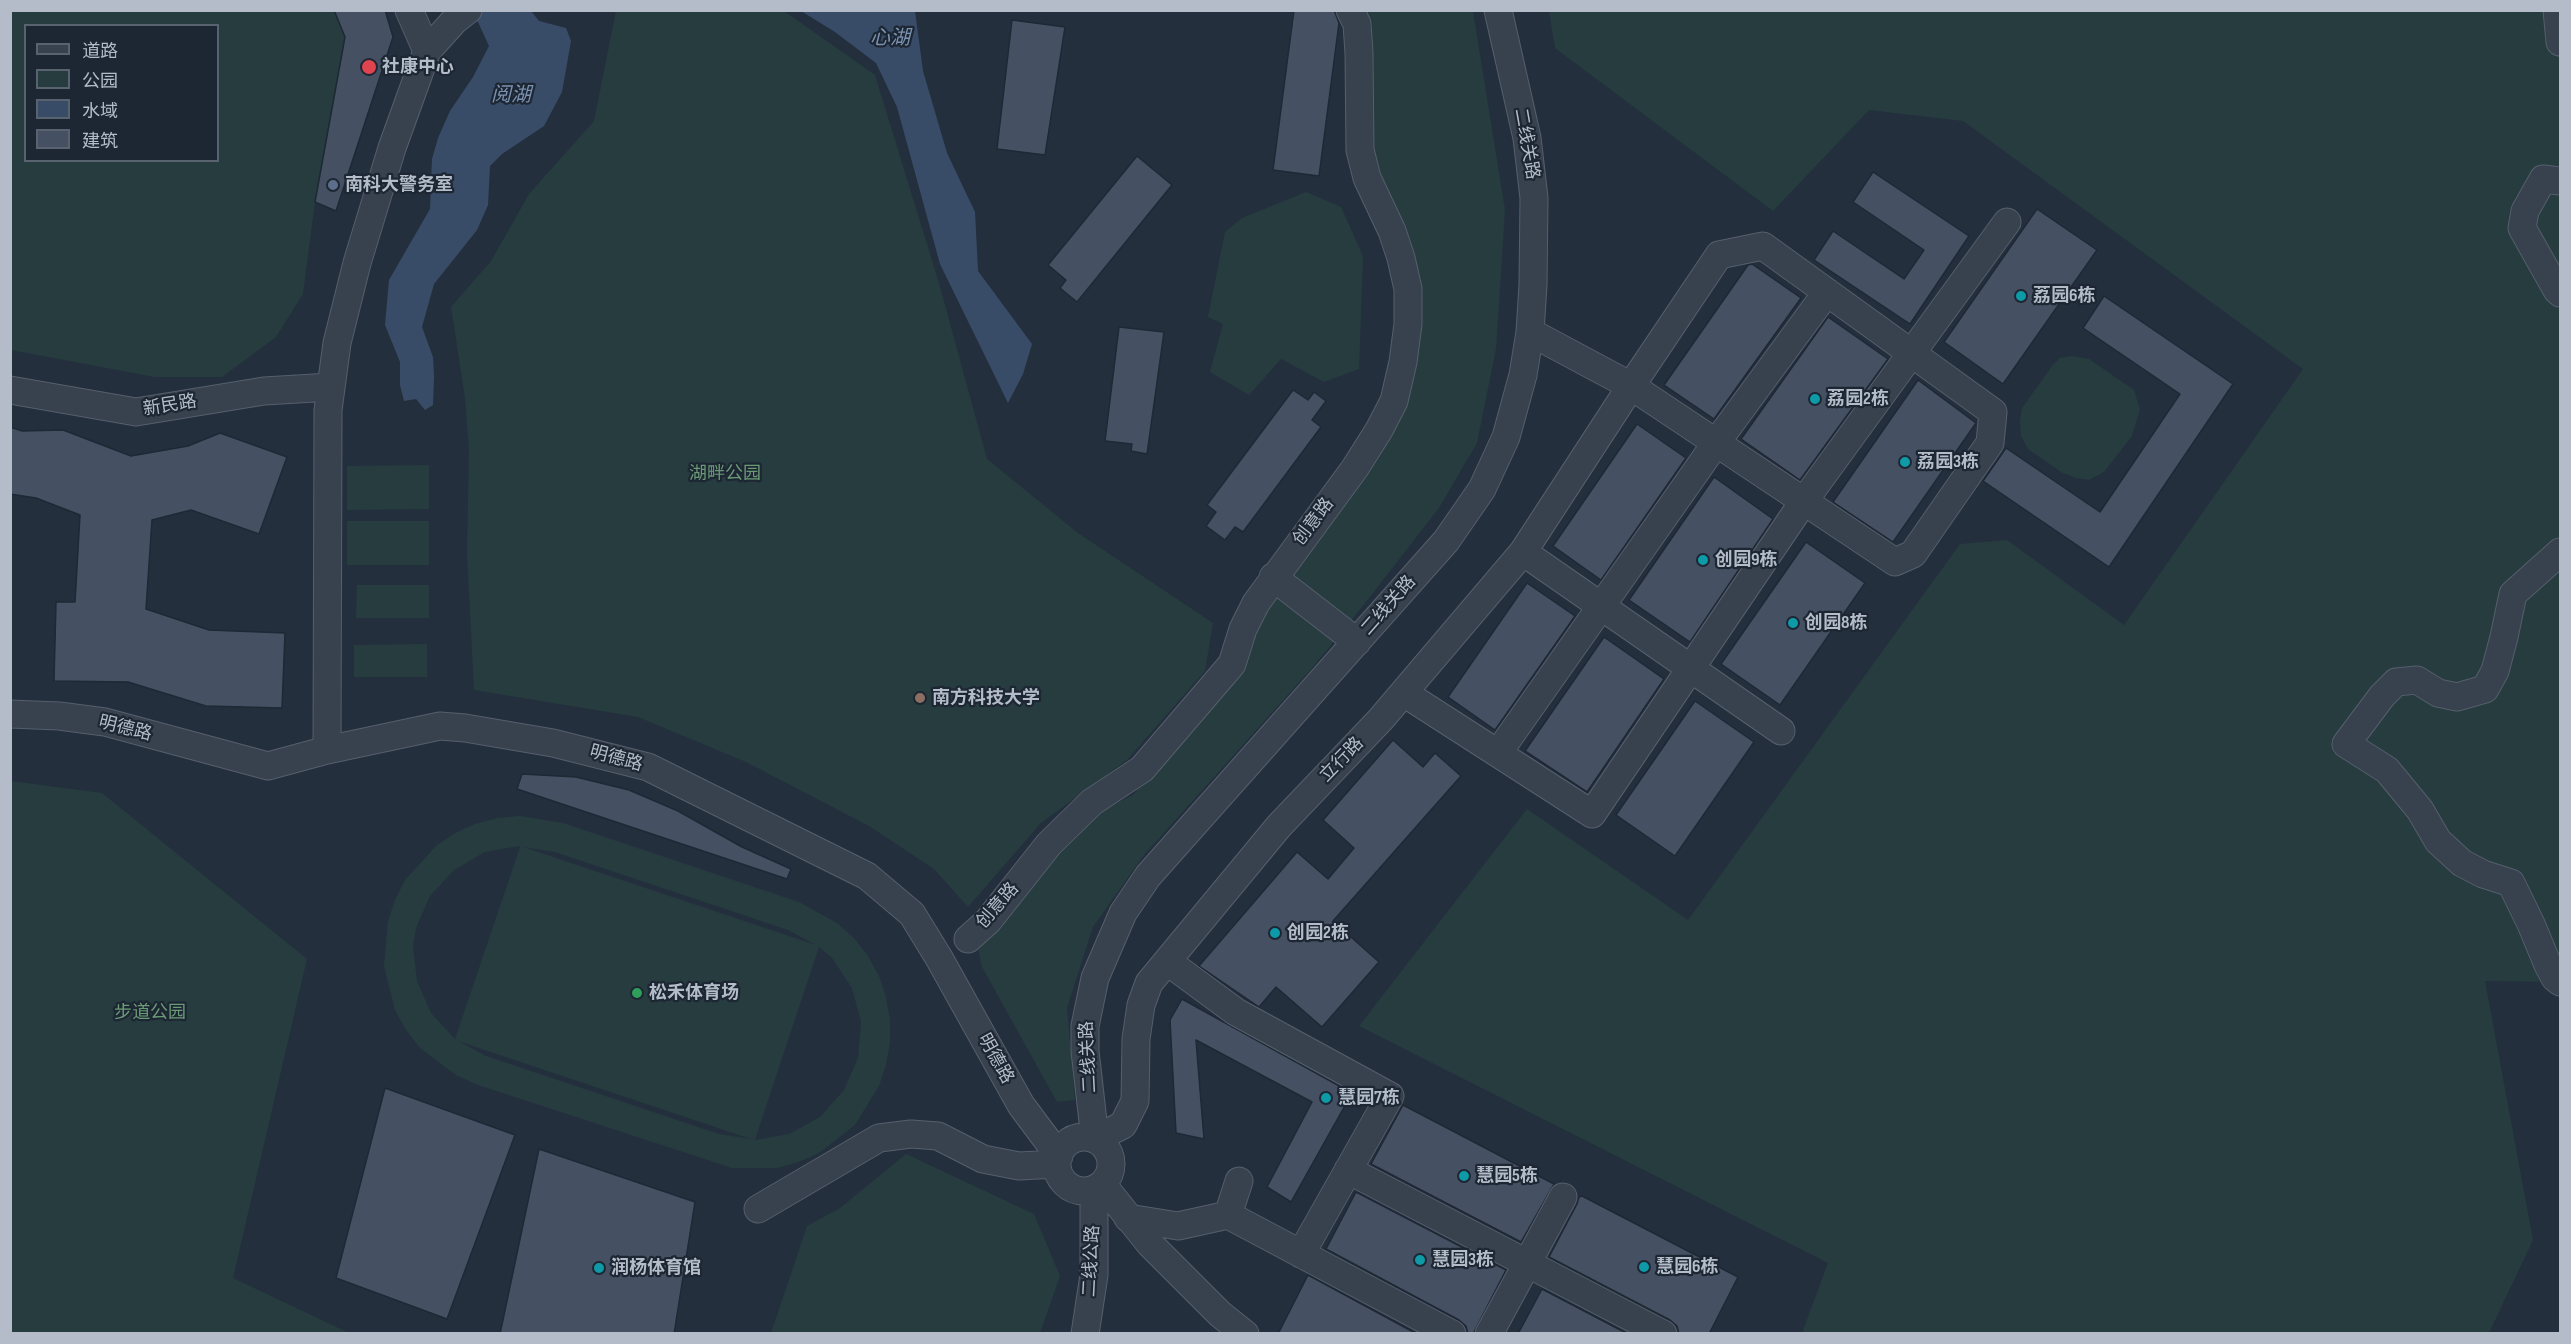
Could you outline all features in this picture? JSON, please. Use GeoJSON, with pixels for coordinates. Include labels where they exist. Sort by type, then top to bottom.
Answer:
{"type":"FeatureCollection","features":[{"type":"Feature","properties":{"kind":"street","name":"创意路"},"geometry":{"type":"LineString","coordinates":[[968,939],[988,921],[1050,844],[1092,802],[1142,769],[1232,664],[1251,612],[1274,577],[1355,468],[1394,401],[1403,362],[1408,324],[1408,289],[1392,231],[1367,178],[1359,150],[1359,43],[1357,24],[1350,10]]}},
{"type":"Feature","properties":{"kind":"street","name":"二线关路"},"geometry":{"type":"LineString","coordinates":[[1095,1139],[1084,1026],[1095,978],[1116,926],[1148,876],[1446,541],[1482,489],[1499,455],[1523,375],[1530,332],[1534,226],[1527,138],[1498,10]]}},
{"type":"Feature","properties":{"kind":"street"},"geometry":{"type":"LineString","coordinates":[[2557,10],[2560,42]]}},
{"type":"Feature","properties":{"kind":"street"},"geometry":{"type":"LineString","coordinates":[[327,750],[328,410],[337,343],[357,262],[404,110],[418,32],[461,15]]}},
{"type":"Feature","properties":{"kind":"street"},"geometry":{"type":"LineString","coordinates":[[2560,181],[2543,179],[2525,211],[2522,228],[2560,293]]}},
{"type":"Feature","properties":{"kind":"street"},"geometry":{"type":"LineString","coordinates":[[1404,693],[1592,814],[1804,501],[2007,222]]}},
{"type":"Feature","properties":{"kind":"street","name":"立行路"},"geometry":{"type":"LineString","coordinates":[[1095,1139],[1123,1125],[1135,1101],[1136,1039],[1141,1005],[1149,983],[1279,826],[1404,693],[1523,552],[1719,255],[1763,246],[1994,412],[1990,443],[1913,554],[1895,562],[1804,501]]}},
{"type":"Feature","properties":{"kind":"street"},"geometry":{"type":"LineString","coordinates":[[1498,753],[1716,443],[1827,292]]}},
{"type":"Feature","properties":{"kind":"street"},"geometry":{"type":"LineString","coordinates":[[1530,332],[1631,386],[1804,501]]}},
{"type":"Feature","properties":{"kind":"street","name":"新民路"},"geometry":{"type":"LineString","coordinates":[[10,390],[136,412],[264,391],[331,387]]}},
{"type":"Feature","properties":{"kind":"street"},"geometry":{"type":"LineString","coordinates":[[1523,552],[1781,731]]}},
{"type":"Feature","properties":{"kind":"street"},"geometry":{"type":"LineString","coordinates":[[2560,552],[2513,594],[2495,670],[2486,689],[2457,697],[2438,693],[2417,680],[2396,682],[2382,696],[2346,744],[2387,770],[2420,810],[2438,841],[2462,862],[2483,874],[2511,883],[2548,965],[2560,982]]}},
{"type":"Feature","properties":{"kind":"street"},"geometry":{"type":"LineString","coordinates":[[1274,577],[1357,642]]}},
{"type":"Feature","properties":{"kind":"street","name":"明德路"},"geometry":{"type":"LineString","coordinates":[[10,714],[59,716],[105,722],[268,766],[327,750],[440,726],[553,743],[648,767],[867,876],[912,914],[1021,1106],[1058,1160]]}},
{"type":"Feature","properties":{"kind":"street"},"geometry":{"type":"LineString","coordinates":[[1168,962],[1236,1012],[1390,1096],[1301,1254]]}},
{"type":"Feature","properties":{"kind":"street"},"geometry":{"type":"LineString","coordinates":[[758,1209],[879,1138],[911,1134],[938,1136],[983,1159],[1019,1166],[1058,1160]]}},
{"type":"Feature","properties":{"kind":"street"},"geometry":{"type":"LineString","coordinates":[[1083,1137],[1095,1139],[1104,1146],[1111,1161],[1111,1171],[1098,1186],[1086,1191],[1070,1186],[1063,1180],[1058,1160],[1062,1148],[1075,1139],[1083,1137]]}},
{"type":"Feature","properties":{"kind":"street"},"geometry":{"type":"LineString","coordinates":[[1348,1170],[1663,1334]]}},
{"type":"Feature","properties":{"kind":"street"},"geometry":{"type":"LineString","coordinates":[[1228,1215],[1239,1181]]}},
{"type":"Feature","properties":{"kind":"street"},"geometry":{"type":"LineString","coordinates":[[1098,1186],[1150,1244],[1245,1334]]}},
{"type":"Feature","properties":{"kind":"street","name":"二线公路"},"geometry":{"type":"LineString","coordinates":[[1085,1334],[1094,1275],[1098,1186]]}},
{"type":"Feature","properties":{"kind":"street"},"geometry":{"type":"LineString","coordinates":[[1489,1334],[1563,1197]]}},
{"type":"Feature","properties":{"kind":"street"},"geometry":{"type":"LineString","coordinates":[[1128,1218],[1178,1226],[1228,1215],[1452,1334]]}},
{"type":"Feature","properties":{"kind":"green space"},"geometry":{"type":"Polygon","coordinates":[[[10,11],[334,11],[345,37],[315,202],[303,294],[276,337],[222,377],[155,377],[11,350],[10,11]]]}},
{"type":"Feature","properties":{"kind":"green space","name":"湖畔公园"},"geometry":{"type":"Polygon","coordinates":[[[616,11],[784,11],[875,75],[939,283],[987,459],[1078,533],[1213,623],[1205,671],[1128,759],[1041,823],[968,907],[934,869],[869,826],[746,762],[638,717],[474,690],[467,554],[469,450],[465,398],[451,307],[491,261],[529,194],[594,121],[616,11]]]}},
{"type":"Feature","properties":{"kind":"green space"},"geometry":{"type":"Polygon","coordinates":[[[1359,11],[1473,11],[1505,210],[1496,349],[1477,443],[1439,508],[1362,607],[1312,668],[1144,855],[1093,927],[1067,1008],[1075,1100],[1057,1102],[982,967],[978,948],[1047,862],[1094,814],[1133,795],[1233,679],[1249,633],[1412,365],[1374,178],[1359,11]]]}},
{"type":"Feature","properties":{"kind":"green space"},"geometry":{"type":"Polygon","coordinates":[[[1549,11],[2560,11],[2560,982],[2485,981],[2533,1240],[2489,1333],[1802,1333],[1828,1263],[1359,1026],[1527,809],[1688,920],[1960,544],[2007,540],[2124,625],[2303,369],[1963,121],[1869,110],[1773,211],[1555,48],[1549,11]]]}},
{"type":"Feature","properties":{"kind":"green space"},"geometry":{"type":"Polygon","coordinates":[[[1306,192],[1341,207],[1363,256],[1359,369],[1324,382],[1281,359],[1249,395],[1210,372],[1223,324],[1208,317],[1225,232],[1242,218],[1306,192]]]}},
{"type":"Feature","properties":{"kind":"green space"},"geometry":{"type":"Polygon","coordinates":[[[2072,356],[2089,359],[2134,390],[2140,409],[2132,436],[2104,472],[2089,480],[2061,472],[2028,449],[2021,436],[2022,408],[2052,366],[2060,358],[2072,356]]]}},
{"type":"Feature","properties":{"kind":"green space"},"geometry":{"type":"Polygon","coordinates":[[[429,465],[429,509],[347,510],[347,466],[429,465]]]}},
{"type":"Feature","properties":{"kind":"green space"},"geometry":{"type":"Polygon","coordinates":[[[347,521],[429,521],[429,565],[347,565],[347,521]]]}},
{"type":"Feature","properties":{"kind":"green space"},"geometry":{"type":"Polygon","coordinates":[[[357,585],[429,585],[429,618],[356,618],[357,585]]]}},
{"type":"Feature","properties":{"kind":"green space"},"geometry":{"type":"Polygon","coordinates":[[[427,644],[427,677],[354,677],[354,645],[427,644]]]}},
{"type":"Feature","properties":{"kind":"green space","name":"步道公园"},"geometry":{"type":"Polygon","coordinates":[[[11,781],[102,793],[307,959],[233,1278],[349,1333],[11,1333],[11,781]]]}},
{"type":"Feature","properties":{"kind":"green space"},"geometry":{"type":"Polygon","coordinates":[[[520,816],[563,823],[799,902],[837,923],[854,938],[868,956],[879,976],[890,1019],[890,1042],[886,1065],[879,1086],[855,1125],[819,1153],[799,1162],[777,1168],[732,1168],[475,1084],[456,1075],[420,1048],[406,1030],[395,1010],[384,966],[388,921],[395,900],[405,880],[436,846],[455,833],[497,818],[520,816]],[[520,847],[485,852],[454,870],[430,896],[416,928],[413,946],[417,981],[431,1013],[455,1039],[520,847]],[[523,847],[816,945],[788,930],[555,852],[523,847]],[[819,947],[755,1140],[789,1134],[820,1117],[844,1090],[858,1058],[861,1022],[852,988],[832,958],[819,947]],[[458,1041],[486,1056],[719,1134],[751,1139],[458,1041]]]}},
{"type":"Feature","properties":{"kind":"green space"},"geometry":{"type":"Polygon","coordinates":[[[906,1154],[1034,1214],[1060,1276],[1040,1333],[771,1333],[807,1226],[840,1208],[906,1154]]]}},
{"type":"Feature","properties":{"kind":"water","name":"阅湖"},"geometry":{"type":"Polygon","coordinates":[[[469,11],[531,11],[539,21],[566,28],[571,41],[562,92],[544,126],[502,154],[490,166],[488,205],[477,230],[434,284],[422,327],[433,357],[434,377],[433,405],[425,410],[416,399],[404,401],[400,385],[400,362],[385,325],[389,280],[430,209],[432,159],[438,138],[450,111],[473,77],[489,46],[478,22],[469,11]]]}},
{"type":"Feature","properties":{"kind":"water","name":"心湖"},"geometry":{"type":"Polygon","coordinates":[[[801,11],[915,11],[923,71],[947,153],[975,212],[978,271],[1032,344],[1023,374],[1008,403],[940,264],[897,107],[876,63],[835,32],[801,11]]]}},
{"type":"Feature","properties":{"kind":"building"},"geometry":{"type":"Polygon","coordinates":[[[334,10],[385,10],[393,37],[336,211],[315,202],[345,37],[334,10]]]}},
{"type":"Feature","properties":{"kind":"building"},"geometry":{"type":"Polygon","coordinates":[[[1294,10],[1334,10],[1339,23],[1319,176],[1273,170],[1294,10]]]}},
{"type":"Feature","properties":{"kind":"building"},"geometry":{"type":"Polygon","coordinates":[[[1012,20],[1065,27],[1045,155],[997,149],[1012,20]]]}},
{"type":"Feature","properties":{"kind":"building"},"geometry":{"type":"Polygon","coordinates":[[[1137,156],[1172,185],[1077,302],[1060,288],[1066,280],[1048,265],[1137,156]]]}},
{"type":"Feature","properties":{"kind":"building"},"geometry":{"type":"Polygon","coordinates":[[[1873,172],[1969,236],[1910,324],[1814,260],[1833,231],[1904,279],[1924,250],[1853,202],[1873,172]]]}},
{"type":"Feature","properties":{"kind":"building","name":"荔园6栋"},"geometry":{"type":"Polygon","coordinates":[[[2037,209],[2097,250],[2003,384],[1944,342],[2037,209]]]}},
{"type":"Feature","properties":{"kind":"building"},"geometry":{"type":"Polygon","coordinates":[[[1752,264],[1801,298],[1714,419],[1664,385],[1748,265],[1752,264]]]}},
{"type":"Feature","properties":{"kind":"building"},"geometry":{"type":"Polygon","coordinates":[[[2104,296],[2233,384],[2109,567],[1983,481],[2006,448],[2100,512],[2180,394],[2083,328],[2104,296]]]}},
{"type":"Feature","properties":{"kind":"building","name":"荔园2栋"},"geometry":{"type":"Polygon","coordinates":[[[1828,317],[1888,359],[1800,480],[1741,439],[1828,317]]]}},
{"type":"Feature","properties":{"kind":"building"},"geometry":{"type":"Polygon","coordinates":[[[1119,327],[1164,332],[1147,454],[1131,451],[1132,444],[1105,441],[1119,327]]]}},
{"type":"Feature","properties":{"kind":"building","name":"荔园3栋"},"geometry":{"type":"Polygon","coordinates":[[[1918,380],[1976,423],[1893,542],[1833,502],[1918,380]]]}},
{"type":"Feature","properties":{"kind":"building"},"geometry":{"type":"Polygon","coordinates":[[[1293,390],[1308,400],[1314,392],[1326,401],[1312,420],[1321,427],[1243,532],[1235,527],[1225,540],[1206,526],[1216,512],[1207,505],[1293,390]]]}},
{"type":"Feature","properties":{"kind":"building"},"geometry":{"type":"Polygon","coordinates":[[[1637,424],[1686,458],[1601,580],[1553,546],[1637,424]]]}},
{"type":"Feature","properties":{"kind":"building"},"geometry":{"type":"Polygon","coordinates":[[[10,427],[22,431],[63,430],[131,456],[188,446],[220,433],[287,457],[259,534],[191,510],[152,520],[146,609],[209,630],[285,633],[282,708],[206,706],[128,682],[54,681],[56,602],[75,602],[80,515],[36,498],[10,494],[10,427]]]}},
{"type":"Feature","properties":{"kind":"building","name":"创园9栋"},"geometry":{"type":"Polygon","coordinates":[[[1714,477],[1773,519],[1690,642],[1629,600],[1714,477]]]}},
{"type":"Feature","properties":{"kind":"building","name":"创园8栋"},"geometry":{"type":"Polygon","coordinates":[[[1806,542],[1865,583],[1780,705],[1721,664],[1806,542]]]}},
{"type":"Feature","properties":{"kind":"building"},"geometry":{"type":"Polygon","coordinates":[[[1527,583],[1575,616],[1495,730],[1448,697],[1527,583]]]}},
{"type":"Feature","properties":{"kind":"building"},"geometry":{"type":"Polygon","coordinates":[[[1604,637],[1664,679],[1587,792],[1525,751],[1604,637]]]}},
{"type":"Feature","properties":{"kind":"building"},"geometry":{"type":"Polygon","coordinates":[[[1695,701],[1754,742],[1675,856],[1616,815],[1695,701]]]}},
{"type":"Feature","properties":{"kind":"building"},"geometry":{"type":"Polygon","coordinates":[[[1393,740],[1423,767],[1435,753],[1461,776],[1333,921],[1379,962],[1322,1027],[1276,987],[1259,1007],[1199,966],[1297,852],[1328,879],[1354,848],[1323,820],[1393,740]]]}},
{"type":"Feature","properties":{"kind":"building"},"geometry":{"type":"Polygon","coordinates":[[[522,774],[576,777],[629,790],[678,811],[742,847],[791,869],[787,879],[517,789],[522,774]]]}},
{"type":"Feature","properties":{"kind":"building","name":"慧园7栋"},"geometry":{"type":"Polygon","coordinates":[[[1182,999],[1352,1093],[1291,1202],[1267,1187],[1312,1102],[1196,1040],[1204,1139],[1176,1133],[1170,1020],[1182,999]]]}},
{"type":"Feature","properties":{"kind":"building"},"geometry":{"type":"Polygon","coordinates":[[[385,1088],[515,1135],[447,1319],[336,1278],[385,1088]]]}},
{"type":"Feature","properties":{"kind":"building","name":"慧园5栋"},"geometry":{"type":"Polygon","coordinates":[[[1403,1105],[1554,1184],[1521,1242],[1371,1164],[1403,1105]]]}},
{"type":"Feature","properties":{"kind":"building","name":"润杨体育馆"},"geometry":{"type":"Polygon","coordinates":[[[539,1149],[695,1202],[674,1334],[500,1334],[539,1149]]]}},
{"type":"Feature","properties":{"kind":"building","name":"慧园3栋"},"geometry":{"type":"Polygon","coordinates":[[[1356,1192],[1506,1270],[1473,1334],[1468,1334],[1466,1326],[1459,1320],[1326,1249],[1356,1192]]]}},
{"type":"Feature","properties":{"kind":"building","name":"慧园6栋"},"geometry":{"type":"Polygon","coordinates":[[[1582,1196],[1738,1277],[1709,1334],[1679,1334],[1677,1326],[1670,1320],[1549,1257],[1579,1197],[1582,1196]]]}},
{"type":"Feature","properties":{"kind":"building"},"geometry":{"type":"Polygon","coordinates":[[[1308,1275],[1417,1334],[1278,1334],[1308,1275]]]}},
{"type":"Feature","properties":{"kind":"building"},"geometry":{"type":"Polygon","coordinates":[[[1542,1289],[1628,1334],[1518,1334],[1542,1289]]]}},
{"type":"Feature","properties":{"kind":"place","name":"社康中心"},"geometry":{"type":"Point","coordinates":[369,67]}},
{"type":"Feature","properties":{"kind":"place","name":"南科大警务室"},"geometry":{"type":"Point","coordinates":[333,185]}},
{"type":"Feature","properties":{"kind":"place","name":"荔园6栋"},"geometry":{"type":"Point","coordinates":[2021,296]}},
{"type":"Feature","properties":{"kind":"place","name":"荔园2栋"},"geometry":{"type":"Point","coordinates":[1815,399]}},
{"type":"Feature","properties":{"kind":"place","name":"荔园3栋"},"geometry":{"type":"Point","coordinates":[1905,462]}},
{"type":"Feature","properties":{"kind":"place","name":"创园9栋"},"geometry":{"type":"Point","coordinates":[1703,560]}},
{"type":"Feature","properties":{"kind":"place","name":"创园8栋"},"geometry":{"type":"Point","coordinates":[1793,623]}},
{"type":"Feature","properties":{"kind":"place","name":"南方科技大学"},"geometry":{"type":"Point","coordinates":[920,698]}},
{"type":"Feature","properties":{"kind":"place","name":"创园2栋"},"geometry":{"type":"Point","coordinates":[1275,933]}},
{"type":"Feature","properties":{"kind":"place","name":"松禾体育场"},"geometry":{"type":"Point","coordinates":[637,993]}},
{"type":"Feature","properties":{"kind":"place","name":"慧园7栋"},"geometry":{"type":"Point","coordinates":[1326,1098]}},
{"type":"Feature","properties":{"kind":"place","name":"慧园5栋"},"geometry":{"type":"Point","coordinates":[1464,1176]}},
{"type":"Feature","properties":{"kind":"place","name":"慧园3栋"},"geometry":{"type":"Point","coordinates":[1420,1260]}},
{"type":"Feature","properties":{"kind":"place","name":"慧园6栋"},"geometry":{"type":"Point","coordinates":[1644,1267]}},
{"type":"Feature","properties":{"kind":"place","name":"润杨体育馆"},"geometry":{"type":"Point","coordinates":[599,1268]}}]}
